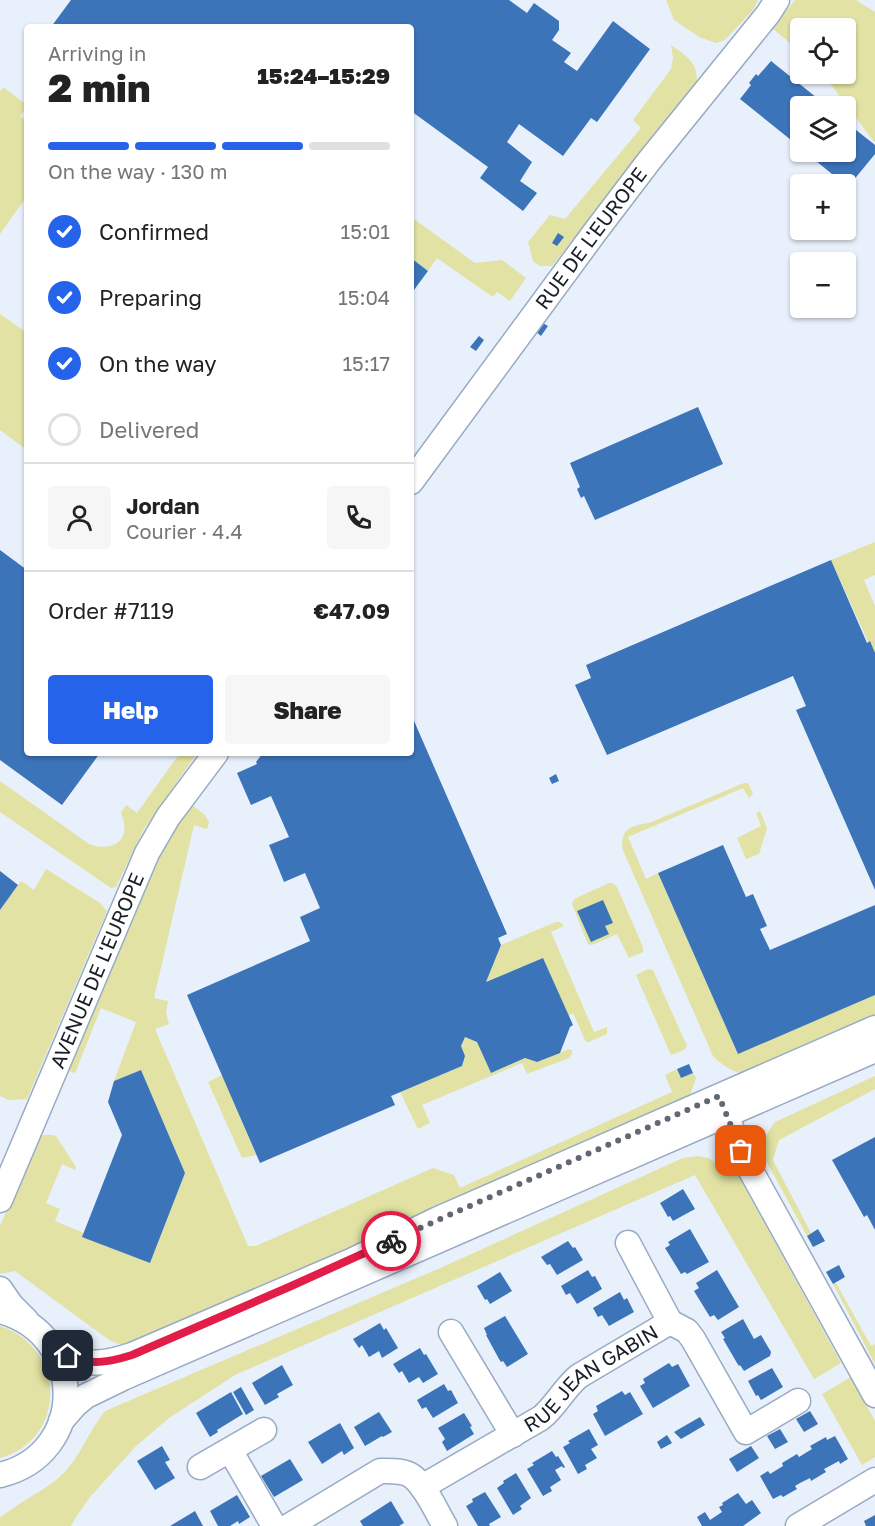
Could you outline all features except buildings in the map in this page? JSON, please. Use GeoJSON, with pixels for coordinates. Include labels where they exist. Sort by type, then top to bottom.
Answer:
{"type":"FeatureCollection","features":[{"type":"Feature","properties":{"kind":"street","name":"RUE DE L'EUROPE"},"geometry":{"type":"LineString","coordinates":[[414,478],[595,232],[777,0]]}},
{"type":"Feature","properties":{"kind":"street","name":"AVENUE DE L'EUROPE"},"geometry":{"type":"LineString","coordinates":[[0,1200],[147,853],[168,817],[214,756]]}},
{"type":"Feature","properties":{"kind":"street"},"geometry":{"type":"LineString","coordinates":[[0,1491],[11,1471],[39,1455],[47,1447],[62,1421],[86,1396],[723,1106],[875,1028]]}},
{"type":"Feature","properties":{"kind":"street"},"geometry":{"type":"LineString","coordinates":[[0,1289],[11,1305],[32,1326],[68,1356],[78,1361],[115,1361],[351,1260],[448,1215],[723,1106],[875,1050]]}},
{"type":"Feature","properties":{"kind":"street"},"geometry":{"type":"LineString","coordinates":[[723,1106],[741,1151],[875,1395]]}},
{"type":"Feature","properties":{"kind":"street","name":"RUE JEAN GABIN"},"geometry":{"type":"LineString","coordinates":[[628,1243],[670,1322],[687,1331],[693,1339],[746,1432],[798,1401]]}},
{"type":"Feature","properties":{"kind":"street"},"geometry":{"type":"LineString","coordinates":[[0,1311],[32,1326]]}},
{"type":"Feature","properties":{"kind":"street","name":"RUE JEAN GABIN"},"geometry":{"type":"LineString","coordinates":[[422,1487],[540,1418],[579,1376],[670,1322]]}},
{"type":"Feature","properties":{"kind":"street","name":"RUE JEAN GABIN"},"geometry":{"type":"LineString","coordinates":[[451,1332],[513,1435]]}},
{"type":"Feature","properties":{"kind":"street"},"geometry":{"type":"LineString","coordinates":[[51,1344],[60,1360],[65,1377],[66,1395],[62,1421]]}},
{"type":"Feature","properties":{"kind":"street"},"geometry":{"type":"LineString","coordinates":[[200,1467],[264,1430]]}},
{"type":"Feature","properties":{"kind":"street"},"geometry":{"type":"LineString","coordinates":[[230,1450],[274,1526]]}},
{"type":"Feature","properties":{"kind":"street"},"geometry":{"type":"LineString","coordinates":[[289,1526],[380,1471],[396,1471],[412,1475],[422,1487],[445,1526]]}},
{"type":"Feature","properties":{"kind":"street"},"geometry":{"type":"LineString","coordinates":[[798,1526],[875,1480]]}},
{"type":"Feature","properties":{"kind":"green space"},"geometry":{"type":"Polygon","coordinates":[[[666,0],[758,0],[753,10],[725,40],[716,43],[699,37],[674,20],[666,0]]]}},
{"type":"Feature","properties":{"kind":"green space"},"geometry":{"type":"Polygon","coordinates":[[[795,0],[856,0],[875,12],[875,143],[856,118],[856,96],[840,96],[831,84],[856,84],[856,18],[790,18],[790,43],[772,28],[795,0]]]}},
{"type":"Feature","properties":{"kind":"green space"},"geometry":{"type":"Polygon","coordinates":[[[671,45],[693,64],[697,81],[552,266],[540,266],[533,261],[528,242],[550,215],[565,219],[641,128],[633,120],[671,69],[673,58],[671,45]]]}},
{"type":"Feature","properties":{"kind":"green space"},"geometry":{"type":"Polygon","coordinates":[[[3,87],[24,103],[24,111],[20,116],[24,119],[24,200],[0,234],[0,92],[3,87]]]}},
{"type":"Feature","properties":{"kind":"green space"},"geometry":{"type":"Polygon","coordinates":[[[414,219],[475,263],[502,260],[526,278],[510,301],[497,292],[493,297],[437,258],[428,271],[414,260],[414,219]]]}},
{"type":"Feature","properties":{"kind":"green space"},"geometry":{"type":"Polygon","coordinates":[[[0,314],[24,331],[24,448],[0,430],[0,314]]]}},
{"type":"Feature","properties":{"kind":"green space"},"geometry":{"type":"Polygon","coordinates":[[[875,542],[875,575],[864,580],[875,606],[875,657],[831,560],[875,542]]]}},
{"type":"Feature","properties":{"kind":"green space"},"geometry":{"type":"Polygon","coordinates":[[[178,756],[195,756],[144,829],[116,887],[111,888],[0,812],[0,781],[89,844],[106,847],[118,842],[124,831],[121,813],[126,805],[137,813],[178,756]]]}},
{"type":"Feature","properties":{"kind":"green space"},"geometry":{"type":"Polygon","coordinates":[[[748,783],[753,794],[749,798],[743,788],[628,837],[646,879],[658,873],[738,1053],[875,995],[875,1019],[747,1075],[728,1068],[713,1056],[622,848],[622,841],[629,829],[649,823],[748,783]]]}},
{"type":"Feature","properties":{"kind":"green space"},"geometry":{"type":"Polygon","coordinates":[[[192,805],[205,815],[209,822],[207,829],[194,825],[154,998],[168,1001],[166,1013],[169,1024],[155,1029],[248,1246],[256,1246],[433,1168],[454,1175],[460,1188],[672,1092],[665,1075],[677,1069],[681,1078],[693,1073],[696,1078],[687,1103],[124,1346],[109,1340],[15,1271],[0,1274],[0,1226],[37,1139],[46,1135],[56,1136],[76,1167],[75,1170],[62,1164],[46,1203],[60,1209],[55,1221],[84,1233],[83,1237],[150,1263],[185,1173],[141,1070],[114,1081],[136,1022],[101,1008],[75,1073],[66,1070],[165,838],[192,805]]]}},
{"type":"Feature","properties":{"kind":"green space"},"geometry":{"type":"Polygon","coordinates":[[[760,811],[767,828],[759,854],[746,859],[737,838],[761,826],[756,813],[760,811]]]}},
{"type":"Feature","properties":{"kind":"green space"},"geometry":{"type":"Polygon","coordinates":[[[46,869],[100,903],[107,911],[27,1099],[9,1100],[0,1096],[0,910],[21,881],[34,890],[46,869]]]}},
{"type":"Feature","properties":{"kind":"green space"},"geometry":{"type":"Polygon","coordinates":[[[609,883],[617,887],[643,947],[643,952],[629,958],[617,934],[592,945],[588,944],[572,904],[574,899],[609,883]]]}},
{"type":"Feature","properties":{"kind":"green space"},"geometry":{"type":"Polygon","coordinates":[[[556,922],[564,926],[551,932],[594,1032],[607,1027],[607,1034],[589,1042],[586,1042],[573,1013],[568,1016],[543,958],[486,982],[501,945],[556,922]]]}},
{"type":"Feature","properties":{"kind":"green space"},"geometry":{"type":"Polygon","coordinates":[[[648,969],[653,970],[687,1046],[684,1050],[671,1055],[636,975],[648,969]]]}},
{"type":"Feature","properties":{"kind":"green space"},"geometry":{"type":"Polygon","coordinates":[[[465,1037],[477,1042],[491,1073],[525,1058],[537,1062],[569,1049],[572,1050],[572,1054],[569,1058],[527,1074],[522,1063],[422,1105],[430,1123],[418,1129],[400,1092],[462,1066],[465,1056],[461,1046],[465,1037]]]}},
{"type":"Feature","properties":{"kind":"green space"},"geometry":{"type":"Polygon","coordinates":[[[222,1075],[256,1155],[242,1158],[208,1082],[222,1075]]]}},
{"type":"Feature","properties":{"kind":"green space"},"geometry":{"type":"Polygon","coordinates":[[[875,1076],[875,1089],[779,1140],[773,1160],[811,1233],[807,1236],[763,1155],[768,1134],[775,1122],[875,1076]]]}},
{"type":"Feature","properties":{"kind":"green space"},"geometry":{"type":"Polygon","coordinates":[[[698,1156],[708,1158],[722,1167],[733,1166],[841,1363],[814,1379],[695,1175],[235,1375],[169,1418],[136,1446],[90,1497],[71,1526],[0,1526],[0,1517],[52,1483],[63,1473],[75,1459],[105,1411],[438,1269],[683,1158],[698,1156]]]}},
{"type":"Feature","properties":{"kind":"green space"},"geometry":{"type":"Polygon","coordinates":[[[836,1283],[871,1346],[875,1344],[875,1364],[833,1284],[836,1283]]]}},
{"type":"Feature","properties":{"kind":"green space"},"geometry":{"type":"Polygon","coordinates":[[[0,1326],[22,1337],[37,1353],[47,1372],[50,1393],[47,1413],[38,1432],[22,1448],[0,1458],[0,1326]]]}},
{"type":"Feature","properties":{"kind":"green space"},"geometry":{"type":"Polygon","coordinates":[[[851,1377],[875,1421],[875,1457],[862,1465],[822,1394],[851,1377]]]}},
{"type":"Feature","properties":{"kind":"way so far"},"geometry":{"type":"LineString","coordinates":[[391,1241],[719,1096],[741,1151]]}},
{"type":"Feature","properties":{"kind":"route"},"geometry":{"type":"LineString","coordinates":[[68,1356],[78,1361],[103,1362],[115,1361],[132,1355],[391,1241]]}}]}
